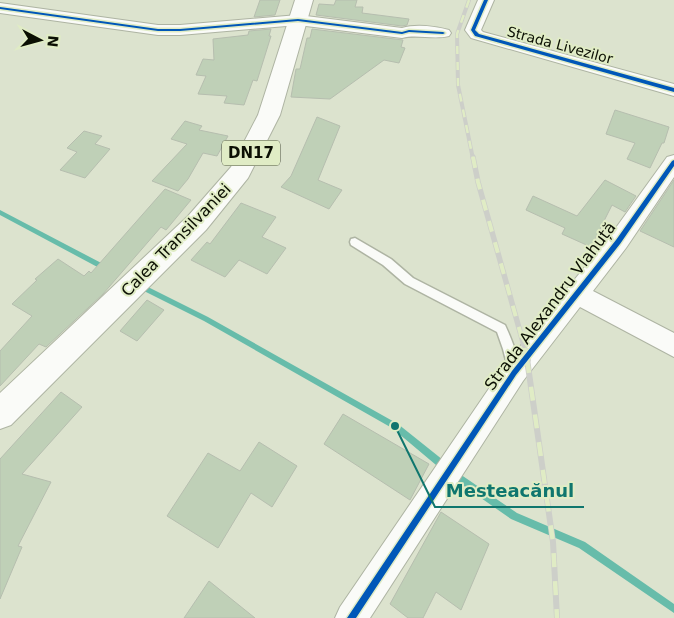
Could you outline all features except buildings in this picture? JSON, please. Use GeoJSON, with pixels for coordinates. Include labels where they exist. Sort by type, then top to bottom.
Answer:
{"type":"FeatureCollection","features":[{"type":"Feature","properties":{"kind":"highway","name":"Calea Transilvaniei"},"geometry":{"type":"LineString","coordinates":[[0,414],[197,223],[240,172],[268,115],[301,10]]}},
{"type":"Feature","properties":{"kind":"street","name":"Strada Livezilor"},"geometry":{"type":"LineString","coordinates":[[486,0],[473,30],[477,35],[674,90]]}},
{"type":"Feature","properties":{"kind":"street"},"geometry":{"type":"LineString","coordinates":[[0,8],[158,30],[180,30],[301,10],[402,33],[409,31],[443,33]]}},
{"type":"Feature","properties":{"kind":"street","name":"Strada Alexandru Vlahuță"},"geometry":{"type":"LineString","coordinates":[[350,618],[514,374],[618,242],[674,162]]}},
{"type":"Feature","properties":{"kind":"street"},"geometry":{"type":"LineString","coordinates":[[576,293],[674,346]]}},
{"type":"Feature","properties":{"kind":"lane"},"geometry":{"type":"LineString","coordinates":[[355,242],[387,262],[409,281],[501,330],[509,349],[514,374]]}},
{"type":"Feature","properties":{"kind":"waterway"},"geometry":{"type":"LineString","coordinates":[[0,212],[105,268]]}},
{"type":"Feature","properties":{"kind":"waterway"},"geometry":{"type":"LineString","coordinates":[[140,286],[206,319],[395,426],[445,467]]}},
{"type":"Feature","properties":{"kind":"waterway"},"geometry":{"type":"LineString","coordinates":[[454,474],[514,516],[582,545],[674,609]]}},
{"type":"Feature","properties":{"kind":"railway"},"geometry":{"type":"LineString","coordinates":[[469,0],[457,34],[458,85],[473,159]]}},
{"type":"Feature","properties":{"kind":"railway"},"geometry":{"type":"LineString","coordinates":[[473,157],[478,182],[528,360]]}},
{"type":"Feature","properties":{"kind":"railway"},"geometry":{"type":"LineString","coordinates":[[527,359],[553,542],[557,618]]}},
{"type":"Feature","properties":{"kind":"cycle path"},"geometry":{"type":"LineString","coordinates":[[486,0],[473,30],[477,35],[674,90]]}},
{"type":"Feature","properties":{"kind":"cycle path"},"geometry":{"type":"LineString","coordinates":[[0,8],[158,30],[180,30],[298,20],[402,33],[409,31],[443,33]]}},
{"type":"Feature","properties":{"kind":"cycle path"},"geometry":{"type":"LineString","coordinates":[[351,618],[514,373],[618,242],[674,162]]}},
{"type":"Feature","properties":{"kind":"place","name":"Mesteacănul"},"geometry":{"type":"Point","coordinates":[395,426]}}]}
